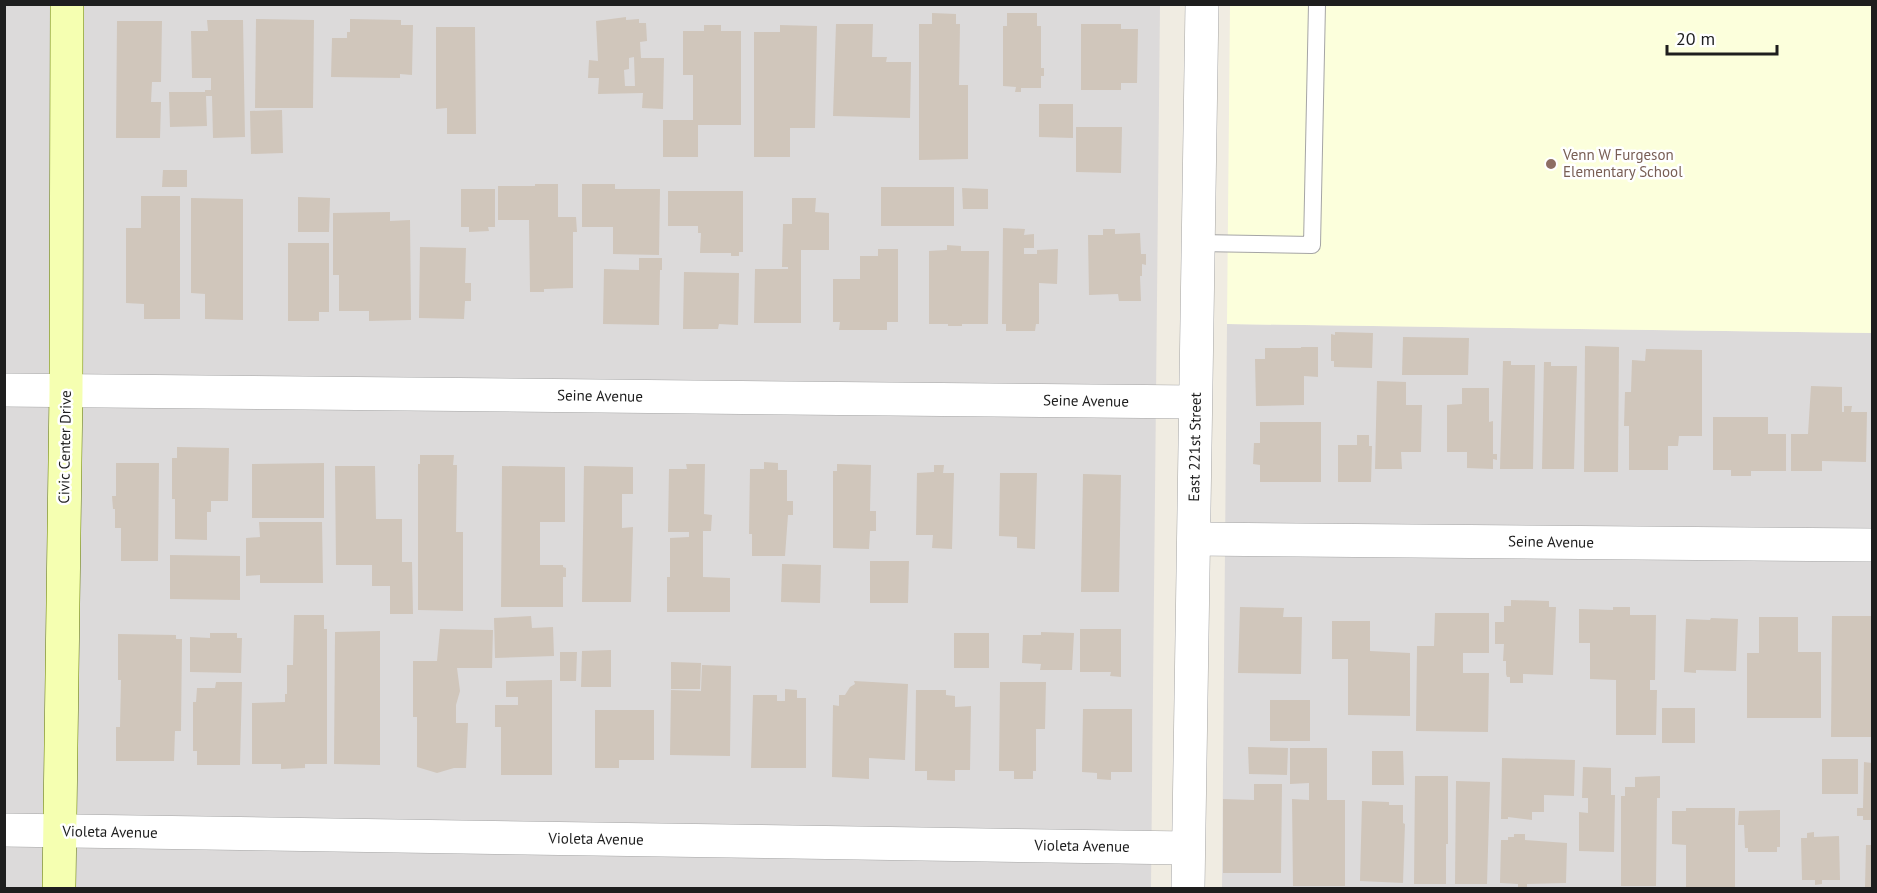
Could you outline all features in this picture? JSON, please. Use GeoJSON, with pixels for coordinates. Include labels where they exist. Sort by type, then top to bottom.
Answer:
{"type":"FeatureCollection","features":[{"type":"Feature","properties":{"kind":"street","name":"Civic Center Drive"},"geometry":{"type":"LineString","coordinates":[[60,888],[66,391],[67,4]]}},
{"type":"Feature","properties":{"kind":"street","name":"East 221st Street"},"geometry":{"type":"LineString","coordinates":[[1188,888],[1202,4]]}},
{"type":"Feature","properties":{"kind":"street","name":"Seine Avenue"},"geometry":{"type":"LineString","coordinates":[[4,390],[1195,402]]}},
{"type":"Feature","properties":{"kind":"street","name":"Seine Avenue"},"geometry":{"type":"LineString","coordinates":[[1194,539],[1872,545]]}},
{"type":"Feature","properties":{"kind":"street","name":"Violeta Avenue"},"geometry":{"type":"LineString","coordinates":[[4,830],[1188,848]]}},
{"type":"Feature","properties":{"kind":"lane"},"geometry":{"type":"LineString","coordinates":[[1198,243],[1312,245],[1317,4]]}},
{"type":"Feature","properties":{"kind":"shaded area"},"geometry":{"type":"Polygon","coordinates":[[[5,5],[1160,5],[1151,888],[5,888],[5,5]]]}},
{"type":"Feature","properties":{"kind":"shaded area","name":"Venn W Furgeson Elementary School"},"geometry":{"type":"Polygon","coordinates":[[[1230,5],[1872,5],[1872,333],[1227,324],[1230,5]]]}},
{"type":"Feature","properties":{"kind":"shaded area"},"geometry":{"type":"Polygon","coordinates":[[[1227,324],[1872,333],[1872,888],[1222,888],[1227,324]]]}},
{"type":"Feature","properties":{"kind":"building"},"geometry":{"type":"Polygon","coordinates":[[[932,13],[956,14],[956,24],[960,24],[959,85],[968,85],[968,159],[919,160],[919,24],[932,24],[932,13]]]}},
{"type":"Feature","properties":{"kind":"building"},"geometry":{"type":"Polygon","coordinates":[[[1007,13],[1037,13],[1037,26],[1041,26],[1041,68],[1044,68],[1041,88],[1021,88],[1021,92],[1015,92],[1016,87],[1003,86],[1003,26],[1007,26],[1007,13]]]}},
{"type":"Feature","properties":{"kind":"building"},"geometry":{"type":"Polygon","coordinates":[[[626,17],[626,20],[639,19],[639,23],[646,23],[647,41],[640,42],[641,58],[664,58],[663,109],[642,108],[643,93],[598,94],[599,78],[588,78],[589,60],[598,61],[596,21],[626,17]],[[634,57],[629,58],[629,69],[624,70],[625,86],[635,86],[634,57]]]}},
{"type":"Feature","properties":{"kind":"building"},"geometry":{"type":"Polygon","coordinates":[[[256,19],[314,20],[313,108],[255,108],[256,19]]]}},
{"type":"Feature","properties":{"kind":"building"},"geometry":{"type":"Polygon","coordinates":[[[350,19],[401,20],[401,25],[413,25],[412,75],[400,74],[400,78],[331,77],[332,38],[347,38],[347,32],[350,32],[350,19]]]}},
{"type":"Feature","properties":{"kind":"building"},"geometry":{"type":"Polygon","coordinates":[[[207,20],[243,20],[245,137],[213,138],[212,96],[206,96],[207,126],[170,127],[169,92],[211,90],[211,78],[192,78],[191,31],[208,31],[207,20]]]}},
{"type":"Feature","properties":{"kind":"building"},"geometry":{"type":"Polygon","coordinates":[[[117,21],[162,21],[161,82],[152,82],[151,102],[161,102],[160,138],[116,138],[117,21]]]}},
{"type":"Feature","properties":{"kind":"building"},"geometry":{"type":"Polygon","coordinates":[[[836,24],[873,24],[872,57],[887,57],[886,62],[911,62],[910,118],[833,116],[836,24]]]}},
{"type":"Feature","properties":{"kind":"building"},"geometry":{"type":"Polygon","coordinates":[[[1081,24],[1121,24],[1121,29],[1138,29],[1137,83],[1121,83],[1121,90],[1081,90],[1081,24]]]}},
{"type":"Feature","properties":{"kind":"building"},"geometry":{"type":"Polygon","coordinates":[[[704,25],[721,25],[721,31],[741,31],[741,125],[698,125],[698,157],[663,157],[663,120],[693,120],[693,75],[683,75],[683,31],[704,31],[704,25]]]}},
{"type":"Feature","properties":{"kind":"building"},"geometry":{"type":"Polygon","coordinates":[[[780,25],[817,26],[815,128],[790,128],[790,157],[754,157],[754,32],[780,32],[780,25]]]}},
{"type":"Feature","properties":{"kind":"building"},"geometry":{"type":"Polygon","coordinates":[[[436,27],[475,27],[476,134],[447,134],[447,108],[436,109],[436,27]]]}},
{"type":"Feature","properties":{"kind":"building"},"geometry":{"type":"Polygon","coordinates":[[[1039,104],[1073,104],[1073,138],[1039,137],[1039,104]]]}},
{"type":"Feature","properties":{"kind":"building"},"geometry":{"type":"Polygon","coordinates":[[[282,110],[283,153],[251,154],[250,111],[282,110]]]}},
{"type":"Feature","properties":{"kind":"building"},"geometry":{"type":"Polygon","coordinates":[[[1076,127],[1122,127],[1121,173],[1076,172],[1076,127]]]}},
{"type":"Feature","properties":{"kind":"building"},"geometry":{"type":"Polygon","coordinates":[[[163,170],[187,170],[187,187],[162,187],[163,170]]]}},
{"type":"Feature","properties":{"kind":"building"},"geometry":{"type":"Polygon","coordinates":[[[535,184],[558,184],[558,217],[576,217],[577,232],[573,232],[573,288],[530,292],[529,220],[498,220],[498,186],[535,186],[535,184]]]}},
{"type":"Feature","properties":{"kind":"building"},"geometry":{"type":"Polygon","coordinates":[[[582,184],[615,184],[615,189],[660,189],[659,255],[613,254],[613,227],[582,227],[582,184]]]}},
{"type":"Feature","properties":{"kind":"building"},"geometry":{"type":"Polygon","coordinates":[[[881,187],[954,187],[954,226],[881,226],[881,187]]]}},
{"type":"Feature","properties":{"kind":"building"},"geometry":{"type":"Polygon","coordinates":[[[962,188],[988,189],[988,209],[963,209],[962,188]]]}},
{"type":"Feature","properties":{"kind":"building"},"geometry":{"type":"Polygon","coordinates":[[[461,189],[495,189],[495,227],[488,227],[489,231],[469,232],[469,227],[461,227],[461,189]]]}},
{"type":"Feature","properties":{"kind":"building"},"geometry":{"type":"Polygon","coordinates":[[[668,191],[743,191],[743,252],[739,252],[739,256],[731,256],[731,253],[700,253],[701,233],[698,233],[698,226],[668,226],[668,191]]]}},
{"type":"Feature","properties":{"kind":"building"},"geometry":{"type":"Polygon","coordinates":[[[141,196],[180,196],[180,319],[144,319],[144,304],[126,303],[126,228],[141,228],[141,196]]]}},
{"type":"Feature","properties":{"kind":"building"},"geometry":{"type":"Polygon","coordinates":[[[298,197],[330,198],[329,232],[298,232],[298,197]]]}},
{"type":"Feature","properties":{"kind":"building"},"geometry":{"type":"Polygon","coordinates":[[[191,198],[243,199],[243,320],[205,319],[205,294],[191,293],[191,198]]]}},
{"type":"Feature","properties":{"kind":"building"},"geometry":{"type":"Polygon","coordinates":[[[792,198],[816,198],[815,212],[829,213],[829,250],[801,250],[801,323],[754,323],[755,269],[788,269],[788,267],[782,267],[783,224],[792,224],[792,198]]]}},
{"type":"Feature","properties":{"kind":"building"},"geometry":{"type":"Polygon","coordinates":[[[390,212],[390,221],[410,220],[411,320],[369,321],[369,311],[339,311],[339,275],[333,275],[333,213],[390,212]]]}},
{"type":"Feature","properties":{"kind":"building"},"geometry":{"type":"Polygon","coordinates":[[[1003,228],[1025,229],[1024,235],[1034,234],[1034,248],[1024,248],[1024,254],[1037,254],[1037,250],[1058,249],[1057,284],[1039,283],[1039,324],[1036,324],[1035,331],[1006,331],[1006,324],[1002,324],[1003,228]]]}},
{"type":"Feature","properties":{"kind":"building"},"geometry":{"type":"Polygon","coordinates":[[[1103,229],[1115,229],[1115,234],[1140,233],[1141,254],[1146,254],[1146,265],[1142,264],[1142,276],[1140,276],[1141,301],[1119,301],[1118,294],[1089,295],[1088,235],[1103,235],[1103,229]]]}},
{"type":"Feature","properties":{"kind":"building"},"geometry":{"type":"Polygon","coordinates":[[[288,243],[329,243],[329,312],[319,312],[319,321],[288,321],[288,243]]]}},
{"type":"Feature","properties":{"kind":"building"},"geometry":{"type":"Polygon","coordinates":[[[947,245],[961,246],[961,251],[989,251],[988,324],[948,326],[948,324],[929,324],[929,251],[947,250],[947,245]]]}},
{"type":"Feature","properties":{"kind":"building"},"geometry":{"type":"Polygon","coordinates":[[[420,247],[466,248],[465,283],[471,283],[471,301],[465,301],[464,319],[419,318],[420,247]]]}},
{"type":"Feature","properties":{"kind":"building"},"geometry":{"type":"Polygon","coordinates":[[[878,249],[898,249],[898,322],[887,322],[887,330],[839,330],[840,322],[833,322],[833,279],[860,279],[860,256],[878,256],[878,249]]]}},
{"type":"Feature","properties":{"kind":"building"},"geometry":{"type":"Polygon","coordinates":[[[639,258],[662,258],[659,325],[603,324],[604,269],[639,270],[639,258]]]}},
{"type":"Feature","properties":{"kind":"building"},"geometry":{"type":"Polygon","coordinates":[[[684,272],[739,273],[738,325],[719,324],[718,329],[683,329],[684,272]]]}},
{"type":"Feature","properties":{"kind":"building"},"geometry":{"type":"Polygon","coordinates":[[[1335,332],[1373,333],[1372,368],[1334,367],[1334,361],[1331,361],[1331,334],[1335,335],[1335,332]]]}},
{"type":"Feature","properties":{"kind":"building"},"geometry":{"type":"Polygon","coordinates":[[[1403,337],[1469,338],[1468,375],[1402,375],[1403,337]]]}},
{"type":"Feature","properties":{"kind":"building"},"geometry":{"type":"Polygon","coordinates":[[[1585,346],[1619,347],[1618,472],[1584,472],[1585,346]]]}},
{"type":"Feature","properties":{"kind":"building"},"geometry":{"type":"Polygon","coordinates":[[[1318,347],[1318,377],[1304,376],[1304,405],[1256,406],[1255,359],[1265,359],[1265,348],[1318,347]]]}},
{"type":"Feature","properties":{"kind":"building"},"geometry":{"type":"Polygon","coordinates":[[[1646,349],[1702,350],[1702,436],[1679,436],[1678,446],[1668,446],[1668,470],[1629,470],[1629,426],[1624,426],[1625,392],[1631,392],[1632,360],[1645,361],[1646,349]]]}},
{"type":"Feature","properties":{"kind":"building"},"geometry":{"type":"Polygon","coordinates":[[[1503,361],[1511,361],[1511,365],[1535,365],[1533,469],[1500,469],[1503,361]]]}},
{"type":"Feature","properties":{"kind":"building"},"geometry":{"type":"Polygon","coordinates":[[[1544,362],[1551,362],[1551,366],[1577,366],[1574,469],[1542,469],[1544,362]]]}},
{"type":"Feature","properties":{"kind":"building"},"geometry":{"type":"Polygon","coordinates":[[[1377,381],[1406,382],[1406,405],[1422,405],[1421,452],[1401,452],[1402,469],[1375,469],[1377,381]]]}},
{"type":"Feature","properties":{"kind":"building"},"geometry":{"type":"Polygon","coordinates":[[[1811,386],[1842,387],[1842,412],[1844,412],[1844,406],[1852,406],[1851,412],[1867,412],[1866,462],[1822,461],[1822,471],[1791,471],[1791,434],[1808,434],[1811,386]]]}},
{"type":"Feature","properties":{"kind":"building"},"geometry":{"type":"Polygon","coordinates":[[[1462,388],[1489,388],[1489,422],[1493,421],[1493,454],[1497,454],[1497,460],[1493,459],[1493,469],[1467,468],[1467,452],[1447,452],[1447,405],[1462,404],[1462,388]]]}},
{"type":"Feature","properties":{"kind":"building"},"geometry":{"type":"Polygon","coordinates":[[[1713,417],[1768,417],[1768,434],[1786,434],[1786,471],[1751,471],[1751,476],[1731,476],[1731,470],[1713,470],[1713,417]]]}},
{"type":"Feature","properties":{"kind":"building"},"geometry":{"type":"Polygon","coordinates":[[[1260,422],[1321,422],[1321,482],[1260,482],[1260,465],[1253,464],[1254,443],[1260,443],[1260,422]]]}},
{"type":"Feature","properties":{"kind":"building"},"geometry":{"type":"Polygon","coordinates":[[[1357,435],[1369,435],[1369,446],[1372,446],[1371,482],[1338,482],[1338,445],[1357,445],[1357,435]]]}},
{"type":"Feature","properties":{"kind":"building"},"geometry":{"type":"Polygon","coordinates":[[[177,447],[229,448],[228,501],[211,501],[211,512],[207,512],[207,540],[175,539],[172,458],[177,458],[177,447]]]}},
{"type":"Feature","properties":{"kind":"building"},"geometry":{"type":"Polygon","coordinates":[[[420,455],[454,455],[453,465],[457,465],[456,532],[463,532],[463,611],[418,610],[418,464],[420,464],[420,455]]]}},
{"type":"Feature","properties":{"kind":"building"},"geometry":{"type":"Polygon","coordinates":[[[764,462],[778,463],[778,470],[787,470],[787,501],[793,501],[793,515],[788,515],[785,556],[752,556],[752,534],[749,534],[750,469],[764,469],[764,462]]]}},
{"type":"Feature","properties":{"kind":"building"},"geometry":{"type":"Polygon","coordinates":[[[116,463],[159,463],[158,561],[121,561],[121,528],[115,528],[112,496],[116,496],[116,463]]]}},
{"type":"Feature","properties":{"kind":"building"},"geometry":{"type":"Polygon","coordinates":[[[324,463],[324,518],[252,518],[252,464],[324,463]]]}},
{"type":"Feature","properties":{"kind":"building"},"geometry":{"type":"Polygon","coordinates":[[[686,464],[705,464],[704,514],[712,515],[711,531],[703,531],[703,577],[730,578],[730,612],[667,612],[670,538],[689,537],[689,532],[668,532],[669,469],[687,469],[686,464]]]}},
{"type":"Feature","properties":{"kind":"building"},"geometry":{"type":"Polygon","coordinates":[[[837,464],[871,465],[870,511],[876,511],[876,531],[870,531],[869,549],[833,548],[833,471],[837,471],[837,464]]]}},
{"type":"Feature","properties":{"kind":"building"},"geometry":{"type":"Polygon","coordinates":[[[934,465],[944,465],[943,473],[954,473],[952,549],[932,548],[933,535],[916,535],[917,473],[934,472],[934,465]]]}},
{"type":"Feature","properties":{"kind":"building"},"geometry":{"type":"Polygon","coordinates":[[[335,466],[375,466],[376,519],[402,519],[402,562],[412,562],[413,614],[390,614],[390,586],[372,586],[372,565],[336,565],[335,466]]]}},
{"type":"Feature","properties":{"kind":"building"},"geometry":{"type":"Polygon","coordinates":[[[502,466],[565,467],[565,522],[540,522],[540,565],[563,565],[566,568],[566,577],[563,577],[563,607],[501,607],[502,466]]]}},
{"type":"Feature","properties":{"kind":"building"},"geometry":{"type":"Polygon","coordinates":[[[584,466],[633,467],[633,494],[622,494],[622,528],[633,527],[631,602],[582,602],[584,466]]]}},
{"type":"Feature","properties":{"kind":"building"},"geometry":{"type":"Polygon","coordinates":[[[1000,473],[1037,473],[1035,549],[1017,548],[1017,537],[999,536],[1000,473]]]}},
{"type":"Feature","properties":{"kind":"building"},"geometry":{"type":"Polygon","coordinates":[[[1083,474],[1121,475],[1119,592],[1081,592],[1083,474]]]}},
{"type":"Feature","properties":{"kind":"building"},"geometry":{"type":"Polygon","coordinates":[[[259,522],[322,522],[323,583],[260,583],[260,575],[246,576],[246,538],[260,537],[259,522]]]}},
{"type":"Feature","properties":{"kind":"building"},"geometry":{"type":"Polygon","coordinates":[[[170,555],[240,556],[240,600],[170,599],[170,555]]]}},
{"type":"Feature","properties":{"kind":"building"},"geometry":{"type":"Polygon","coordinates":[[[870,561],[909,561],[908,603],[870,603],[870,561]]]}},
{"type":"Feature","properties":{"kind":"building"},"geometry":{"type":"Polygon","coordinates":[[[782,564],[821,565],[820,603],[781,602],[782,564]]]}},
{"type":"Feature","properties":{"kind":"building"},"geometry":{"type":"Polygon","coordinates":[[[1511,600],[1549,601],[1549,607],[1556,607],[1553,675],[1523,674],[1523,683],[1510,683],[1510,677],[1506,674],[1506,661],[1503,661],[1504,644],[1495,644],[1495,622],[1504,622],[1504,606],[1511,606],[1511,600]]]}},
{"type":"Feature","properties":{"kind":"building"},"geometry":{"type":"Polygon","coordinates":[[[1240,607],[1284,608],[1283,617],[1302,617],[1301,674],[1238,673],[1240,607]]]}},
{"type":"Feature","properties":{"kind":"building"},"geometry":{"type":"Polygon","coordinates":[[[1613,607],[1630,607],[1630,615],[1656,615],[1655,680],[1650,680],[1650,690],[1657,690],[1656,735],[1616,735],[1616,680],[1590,679],[1590,643],[1579,643],[1579,609],[1613,610],[1613,607]]]}},
{"type":"Feature","properties":{"kind":"building"},"geometry":{"type":"Polygon","coordinates":[[[1435,613],[1489,613],[1489,653],[1463,653],[1463,673],[1489,673],[1488,732],[1416,731],[1417,646],[1434,646],[1435,613]]]}},
{"type":"Feature","properties":{"kind":"building"},"geometry":{"type":"Polygon","coordinates":[[[294,615],[324,615],[324,629],[327,629],[327,764],[305,764],[305,768],[281,769],[281,764],[252,764],[252,703],[285,702],[287,665],[293,665],[294,615]]]}},
{"type":"Feature","properties":{"kind":"building"},"geometry":{"type":"Polygon","coordinates":[[[531,616],[532,628],[553,627],[554,656],[495,658],[494,618],[531,616]]]}},
{"type":"Feature","properties":{"kind":"building"},"geometry":{"type":"Polygon","coordinates":[[[1832,616],[1872,616],[1872,737],[1831,737],[1832,616]]]}},
{"type":"Feature","properties":{"kind":"building"},"geometry":{"type":"Polygon","coordinates":[[[1759,617],[1798,617],[1798,652],[1821,652],[1821,718],[1747,718],[1747,653],[1759,653],[1759,617]]]}},
{"type":"Feature","properties":{"kind":"building"},"geometry":{"type":"Polygon","coordinates":[[[1711,618],[1738,619],[1736,671],[1684,672],[1686,619],[1710,620],[1711,618]]]}},
{"type":"Feature","properties":{"kind":"building"},"geometry":{"type":"Polygon","coordinates":[[[1332,621],[1370,621],[1370,651],[1410,653],[1410,716],[1348,715],[1348,659],[1332,659],[1332,621]]]}},
{"type":"Feature","properties":{"kind":"building"},"geometry":{"type":"Polygon","coordinates":[[[440,629],[493,630],[492,668],[457,668],[460,691],[456,705],[456,723],[468,723],[466,768],[454,768],[437,773],[417,767],[417,717],[413,717],[413,661],[437,661],[440,629]]]}},
{"type":"Feature","properties":{"kind":"building"},"geometry":{"type":"Polygon","coordinates":[[[1080,629],[1121,629],[1121,677],[1110,676],[1111,672],[1080,672],[1080,629]]]}},
{"type":"Feature","properties":{"kind":"building"},"geometry":{"type":"Polygon","coordinates":[[[380,631],[380,765],[334,764],[335,632],[380,631]]]}},
{"type":"Feature","properties":{"kind":"building"},"geometry":{"type":"Polygon","coordinates":[[[1041,632],[1074,633],[1072,670],[1040,670],[1041,664],[1022,663],[1023,635],[1041,635],[1041,632]]]}},
{"type":"Feature","properties":{"kind":"building"},"geometry":{"type":"Polygon","coordinates":[[[210,633],[237,633],[237,638],[242,638],[241,673],[190,672],[190,637],[210,638],[210,633]]]}},
{"type":"Feature","properties":{"kind":"building"},"geometry":{"type":"Polygon","coordinates":[[[954,633],[989,633],[989,668],[954,668],[954,633]]]}},
{"type":"Feature","properties":{"kind":"building"},"geometry":{"type":"Polygon","coordinates":[[[118,634],[176,635],[176,639],[182,639],[181,731],[175,731],[174,761],[116,761],[116,727],[120,727],[121,680],[118,680],[118,634]]]}},
{"type":"Feature","properties":{"kind":"building"},"geometry":{"type":"Polygon","coordinates":[[[611,650],[611,687],[581,687],[582,651],[611,650]]]}},
{"type":"Feature","properties":{"kind":"building"},"geometry":{"type":"Polygon","coordinates":[[[560,652],[577,652],[576,681],[560,681],[560,652]]]}},
{"type":"Feature","properties":{"kind":"building"},"geometry":{"type":"Polygon","coordinates":[[[671,662],[701,663],[700,689],[671,689],[671,662]]]}},
{"type":"Feature","properties":{"kind":"building"},"geometry":{"type":"Polygon","coordinates":[[[702,665],[731,666],[730,756],[670,755],[671,690],[701,691],[702,665]]]}},
{"type":"Feature","properties":{"kind":"building"},"geometry":{"type":"Polygon","coordinates":[[[552,680],[552,775],[501,775],[501,727],[495,727],[495,705],[518,705],[518,697],[506,697],[506,681],[552,680]]]}},
{"type":"Feature","properties":{"kind":"building"},"geometry":{"type":"Polygon","coordinates":[[[854,681],[908,684],[905,760],[869,758],[869,779],[832,777],[833,705],[839,706],[839,695],[845,695],[855,684],[854,681]]]}},
{"type":"Feature","properties":{"kind":"building"},"geometry":{"type":"Polygon","coordinates":[[[216,682],[242,682],[240,765],[197,765],[197,751],[193,751],[193,702],[196,702],[197,688],[215,688],[216,682]]]}},
{"type":"Feature","properties":{"kind":"building"},"geometry":{"type":"Polygon","coordinates":[[[1000,682],[1046,682],[1045,729],[1036,729],[1036,771],[1033,771],[1033,779],[1014,779],[1014,771],[999,771],[1000,682]]]}},
{"type":"Feature","properties":{"kind":"building"},"geometry":{"type":"Polygon","coordinates":[[[785,689],[797,690],[797,698],[806,698],[806,768],[751,768],[753,695],[777,695],[777,701],[785,701],[785,689]]]}},
{"type":"Feature","properties":{"kind":"building"},"geometry":{"type":"Polygon","coordinates":[[[916,690],[946,690],[946,695],[955,696],[955,707],[971,706],[970,770],[955,770],[955,781],[927,780],[927,771],[915,771],[916,690]]]}},
{"type":"Feature","properties":{"kind":"building"},"geometry":{"type":"Polygon","coordinates":[[[1270,700],[1310,700],[1310,741],[1270,741],[1270,700]]]}},
{"type":"Feature","properties":{"kind":"building"},"geometry":{"type":"Polygon","coordinates":[[[1662,708],[1695,708],[1695,743],[1662,743],[1662,708]]]}},
{"type":"Feature","properties":{"kind":"building"},"geometry":{"type":"Polygon","coordinates":[[[1083,709],[1132,709],[1132,772],[1111,772],[1111,780],[1097,779],[1097,773],[1082,772],[1083,709]]]}},
{"type":"Feature","properties":{"kind":"building"},"geometry":{"type":"Polygon","coordinates":[[[595,710],[654,710],[654,760],[619,760],[619,768],[595,768],[595,710]]]}},
{"type":"Feature","properties":{"kind":"building"},"geometry":{"type":"Polygon","coordinates":[[[1248,747],[1288,748],[1287,775],[1249,774],[1248,747]]]}},
{"type":"Feature","properties":{"kind":"building"},"geometry":{"type":"Polygon","coordinates":[[[1290,748],[1327,748],[1327,800],[1345,800],[1345,886],[1293,886],[1292,799],[1309,800],[1309,783],[1290,784],[1290,748]]]}},
{"type":"Feature","properties":{"kind":"building"},"geometry":{"type":"Polygon","coordinates":[[[1372,751],[1403,751],[1404,785],[1372,785],[1372,751]]]}},
{"type":"Feature","properties":{"kind":"building"},"geometry":{"type":"Polygon","coordinates":[[[1502,758],[1575,760],[1574,796],[1544,795],[1544,812],[1532,812],[1532,820],[1508,817],[1508,819],[1501,819],[1502,758]]]}},
{"type":"Feature","properties":{"kind":"building"},"geometry":{"type":"Polygon","coordinates":[[[1822,759],[1858,759],[1858,794],[1822,794],[1822,759]]]}},
{"type":"Feature","properties":{"kind":"building"},"geometry":{"type":"Polygon","coordinates":[[[1864,762],[1872,763],[1872,820],[1863,820],[1863,816],[1857,816],[1857,808],[1863,808],[1864,762]]]}},
{"type":"Feature","properties":{"kind":"building"},"geometry":{"type":"Polygon","coordinates":[[[1583,767],[1611,768],[1611,795],[1615,795],[1614,852],[1579,851],[1579,812],[1588,813],[1588,798],[1582,798],[1583,767]]]}},
{"type":"Feature","properties":{"kind":"building"},"geometry":{"type":"Polygon","coordinates":[[[1415,776],[1448,776],[1446,884],[1414,884],[1415,776]]]}},
{"type":"Feature","properties":{"kind":"building"},"geometry":{"type":"Polygon","coordinates":[[[1660,776],[1660,798],[1657,798],[1656,886],[1621,886],[1621,796],[1625,796],[1625,787],[1635,787],[1635,777],[1660,776]]]}},
{"type":"Feature","properties":{"kind":"building"},"geometry":{"type":"Polygon","coordinates":[[[1456,781],[1490,782],[1487,884],[1455,884],[1456,781]]]}},
{"type":"Feature","properties":{"kind":"building"},"geometry":{"type":"Polygon","coordinates":[[[1254,784],[1282,784],[1281,873],[1223,873],[1223,799],[1254,800],[1254,784]]]}},
{"type":"Feature","properties":{"kind":"building"},"geometry":{"type":"Polygon","coordinates":[[[1362,801],[1403,805],[1403,823],[1405,824],[1403,883],[1360,881],[1362,801]]]}},
{"type":"Feature","properties":{"kind":"building"},"geometry":{"type":"Polygon","coordinates":[[[1686,808],[1735,808],[1735,888],[1686,888],[1686,845],[1672,844],[1672,811],[1686,811],[1686,808]]]}},
{"type":"Feature","properties":{"kind":"building"},"geometry":{"type":"Polygon","coordinates":[[[1780,810],[1780,847],[1777,847],[1777,852],[1748,852],[1748,848],[1745,848],[1744,825],[1738,825],[1739,811],[1780,810]]]}},
{"type":"Feature","properties":{"kind":"building"},"geometry":{"type":"Polygon","coordinates":[[[1814,832],[1814,837],[1839,836],[1840,880],[1822,880],[1822,884],[1815,885],[1815,880],[1802,880],[1801,838],[1807,838],[1807,833],[1814,832]]]}},
{"type":"Feature","properties":{"kind":"building"},"geometry":{"type":"Polygon","coordinates":[[[1514,834],[1525,834],[1525,840],[1567,843],[1566,883],[1527,884],[1527,888],[1518,888],[1518,884],[1500,883],[1501,840],[1508,840],[1508,837],[1514,837],[1514,834]]]}},
{"type":"Feature","properties":{"kind":"building"},"geometry":{"type":"Polygon","coordinates":[[[1866,845],[1872,845],[1872,887],[1865,887],[1866,845]]]}},
{"type":"Feature","properties":{"kind":"place","name":"Venn W Furgeson Elementary School"},"geometry":{"type":"Point","coordinates":[1551,164]}}]}
